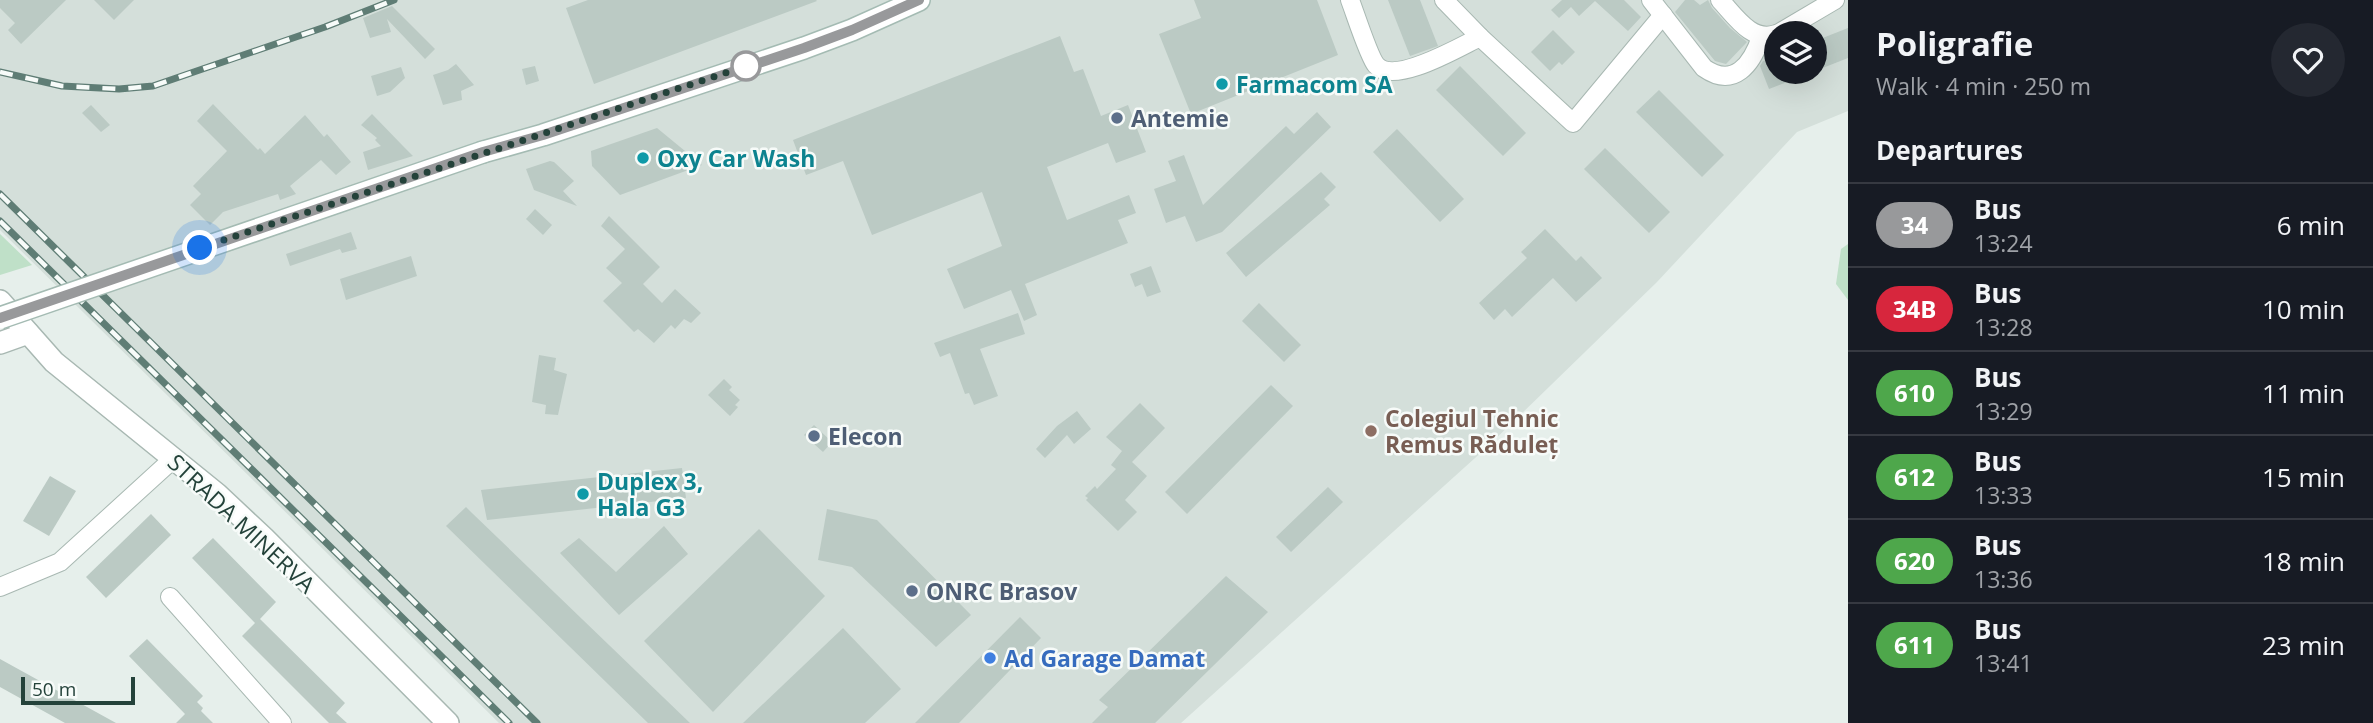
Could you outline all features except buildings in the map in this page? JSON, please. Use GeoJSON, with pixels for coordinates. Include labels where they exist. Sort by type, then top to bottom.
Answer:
{"type":"FeatureCollection","features":[{"type":"Feature","properties":{"kind":"main road"},"geometry":{"type":"LineString","coordinates":[[0,318],[483,152],[543,135],[804,48],[919,0]]}},
{"type":"Feature","properties":{"kind":"main road","name":"STRADA MINERVA"},"geometry":{"type":"LineString","coordinates":[[0,302],[54,362],[217,495],[264,538],[449,723]]}},
{"type":"Feature","properties":{"kind":"main road"},"geometry":{"type":"LineString","coordinates":[[0,343],[28,333]]}},
{"type":"Feature","properties":{"kind":"street"},"geometry":{"type":"LineString","coordinates":[[1350,0],[1375,65],[1385,71],[1408,70],[1480,37]]}},
{"type":"Feature","properties":{"kind":"street"},"geometry":{"type":"LineString","coordinates":[[1444,0],[1573,123],[1663,15]]}},
{"type":"Feature","properties":{"kind":"street"},"geometry":{"type":"LineString","coordinates":[[1651,0],[1704,68],[1712,74],[1735,74],[1747,66],[1764,45]]}},
{"type":"Feature","properties":{"kind":"street"},"geometry":{"type":"LineString","coordinates":[[1720,0],[1745,26],[1764,32]]}},
{"type":"Feature","properties":{"kind":"street"},"geometry":{"type":"LineString","coordinates":[[1797,21],[1835,0]]}},
{"type":"Feature","properties":{"kind":"street"},"geometry":{"type":"LineString","coordinates":[[0,587],[60,562],[173,459]]}},
{"type":"Feature","properties":{"kind":"street"},"geometry":{"type":"LineString","coordinates":[[170,597],[282,723]]}},
{"type":"Feature","properties":{"kind":"shaded area"},"geometry":{"type":"Polygon","coordinates":[[[0,0],[1848,0],[1848,111],[1797,132],[1657,282],[1485,449],[1181,723],[499,723],[0,230],[0,0]]]}},
{"type":"Feature","properties":{"kind":"green space"},"geometry":{"type":"Polygon","coordinates":[[[0,234],[32,265],[0,275],[0,234]]]}},
{"type":"Feature","properties":{"kind":"green space"},"geometry":{"type":"Polygon","coordinates":[[[1848,244],[1848,300],[1836,284],[1841,249],[1848,244]]]}},
{"type":"Feature","properties":{"kind":"railway"},"geometry":{"type":"LineString","coordinates":[[0,72],[62,86],[119,89],[153,86],[325,27],[394,0]]}},
{"type":"Feature","properties":{"kind":"railway"},"geometry":{"type":"LineString","coordinates":[[0,194],[537,723]]}},
{"type":"Feature","properties":{"kind":"railway"},"geometry":{"type":"LineString","coordinates":[[0,221],[509,723]]}},
{"type":"Feature","properties":{"kind":"bus line","name":"34"},"geometry":{"type":"LineString","coordinates":[[0,318],[483,152],[543,135],[804,48],[919,0]]}},
{"type":"Feature","properties":{"kind":"place","name":"Farmacom SA"},"geometry":{"type":"Point","coordinates":[1222,84]}},
{"type":"Feature","properties":{"kind":"place","name":"Antemie"},"geometry":{"type":"Point","coordinates":[1117,118]}},
{"type":"Feature","properties":{"kind":"place","name":"Oxy Car Wash"},"geometry":{"type":"Point","coordinates":[643,158]}},
{"type":"Feature","properties":{"kind":"place","name":"Colegiul Tehnic Remus Răduleț"},"geometry":{"type":"Point","coordinates":[1371,431]}},
{"type":"Feature","properties":{"kind":"place","name":"Elecon"},"geometry":{"type":"Point","coordinates":[814,436]}},
{"type":"Feature","properties":{"kind":"place","name":"Duplex 3, Hala G3"},"geometry":{"type":"Point","coordinates":[583,494]}},
{"type":"Feature","properties":{"kind":"place","name":"ONRC Brasov"},"geometry":{"type":"Point","coordinates":[912,591]}},
{"type":"Feature","properties":{"kind":"place","name":"Ad Garage Damat"},"geometry":{"type":"Point","coordinates":[990,658]}},
{"type":"Feature","properties":{"kind":"route"},"geometry":{"type":"LineString","coordinates":[[200,248],[746,66]]}}]}
